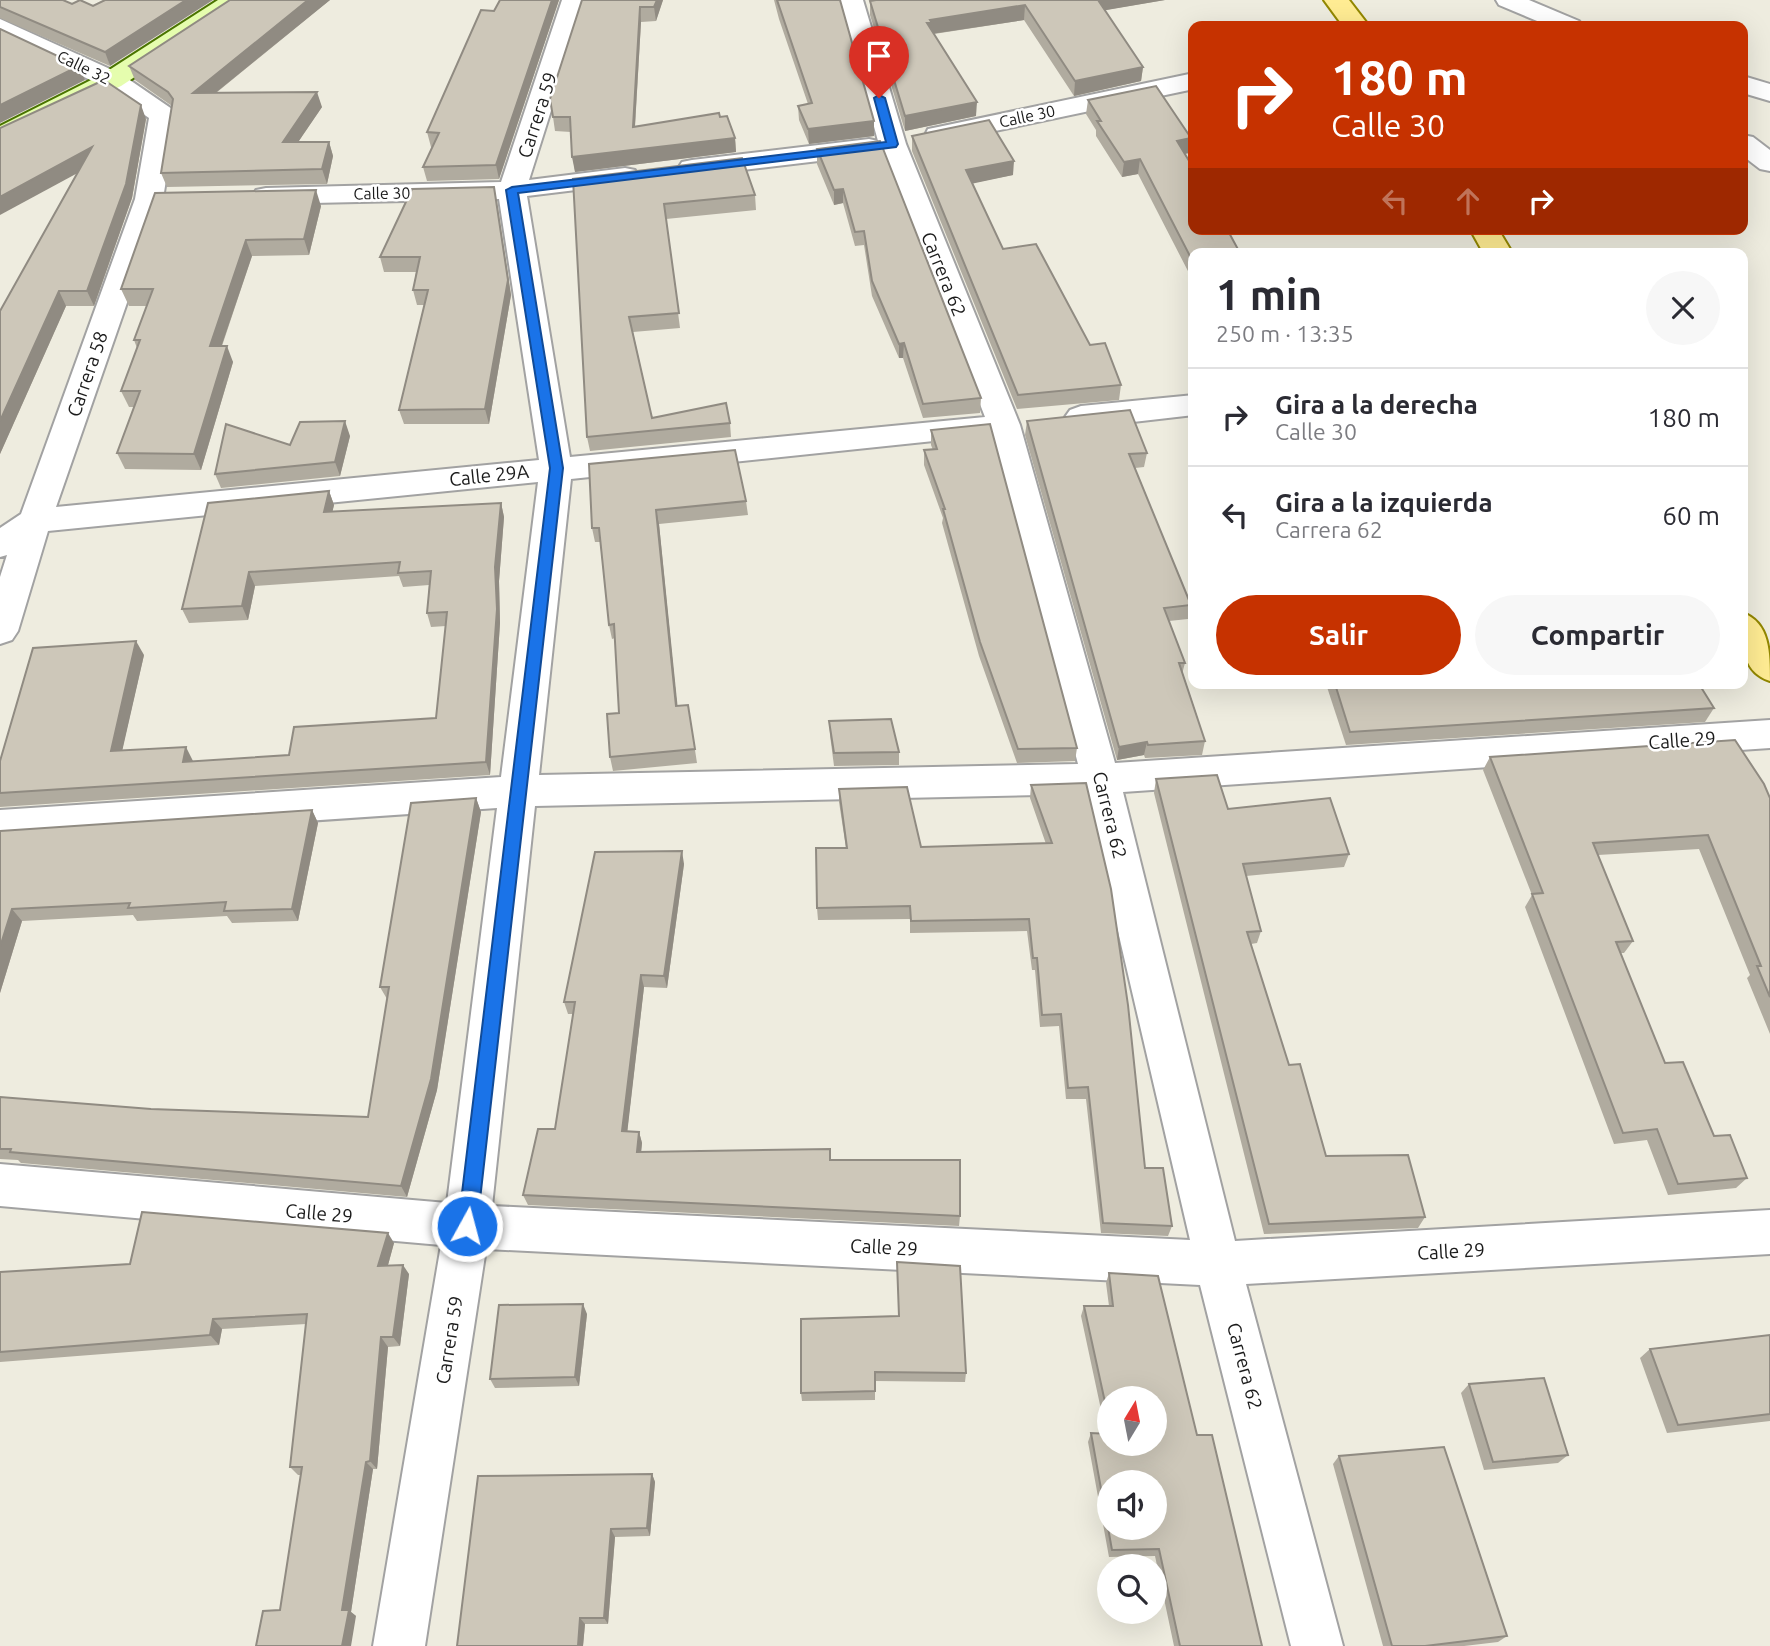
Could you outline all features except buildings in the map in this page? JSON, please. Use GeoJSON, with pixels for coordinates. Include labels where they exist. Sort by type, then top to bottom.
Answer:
{"type":"FeatureCollection","features":[{"type":"Feature","properties":{"kind":"main road"},"geometry":{"type":"LineString","coordinates":[[1336,0],[1352,21]]}},
{"type":"Feature","properties":{"kind":"main road"},"geometry":{"type":"LineString","coordinates":[[1748,634],[1770,667]]}},
{"type":"Feature","properties":{"kind":"street"},"geometry":{"type":"LineString","coordinates":[[0,137],[112,80],[235,0]]}},
{"type":"Feature","properties":{"kind":"street","name":"Carrera 59"},"geometry":{"type":"LineString","coordinates":[[399,1646],[467,1226],[556,468],[512,190],[574,0]]}},
{"type":"Feature","properties":{"kind":"street"},"geometry":{"type":"LineString","coordinates":[[1508,0],[1558,21]]}},
{"type":"Feature","properties":{"kind":"street","name":"Carrera 62"},"geometry":{"type":"LineString","coordinates":[[860,4],[892,144],[1027,423],[1101,779],[1218,1264],[1317,1646]]}},
{"type":"Feature","properties":{"kind":"street","name":"Calle 32"},"geometry":{"type":"LineString","coordinates":[[0,27],[112,80],[163,115]]}},
{"type":"Feature","properties":{"kind":"street","name":"Calle 30"},"geometry":{"type":"LineString","coordinates":[[247,196],[512,190],[655,173],[892,144],[1188,82]]}},
{"type":"Feature","properties":{"kind":"street"},"geometry":{"type":"LineString","coordinates":[[1748,86],[1770,93]]}},
{"type":"Feature","properties":{"kind":"street","name":"Carrera 58"},"geometry":{"type":"LineString","coordinates":[[0,631],[35,522],[163,198],[163,115]]}},
{"type":"Feature","properties":{"kind":"street"},"geometry":{"type":"LineString","coordinates":[[1748,147],[1770,163]]}},
{"type":"Feature","properties":{"kind":"street","name":"Calle 29A"},"geometry":{"type":"LineString","coordinates":[[35,522],[1188,406]]}},
{"type":"Feature","properties":{"kind":"street"},"geometry":{"type":"LineString","coordinates":[[0,545],[35,522]]}},
{"type":"Feature","properties":{"kind":"street","name":"Calle 29"},"geometry":{"type":"LineString","coordinates":[[0,826],[517,791],[1101,779],[1770,734]]}},
{"type":"Feature","properties":{"kind":"street","name":"Calle 29"},"geometry":{"type":"LineString","coordinates":[[0,1185],[467,1226],[1218,1264],[1770,1232]]}},
{"type":"Feature","properties":{"kind":"route"},"geometry":{"type":"LineString","coordinates":[[467,1226],[556,468],[512,190],[892,144],[879,98]]}}]}
